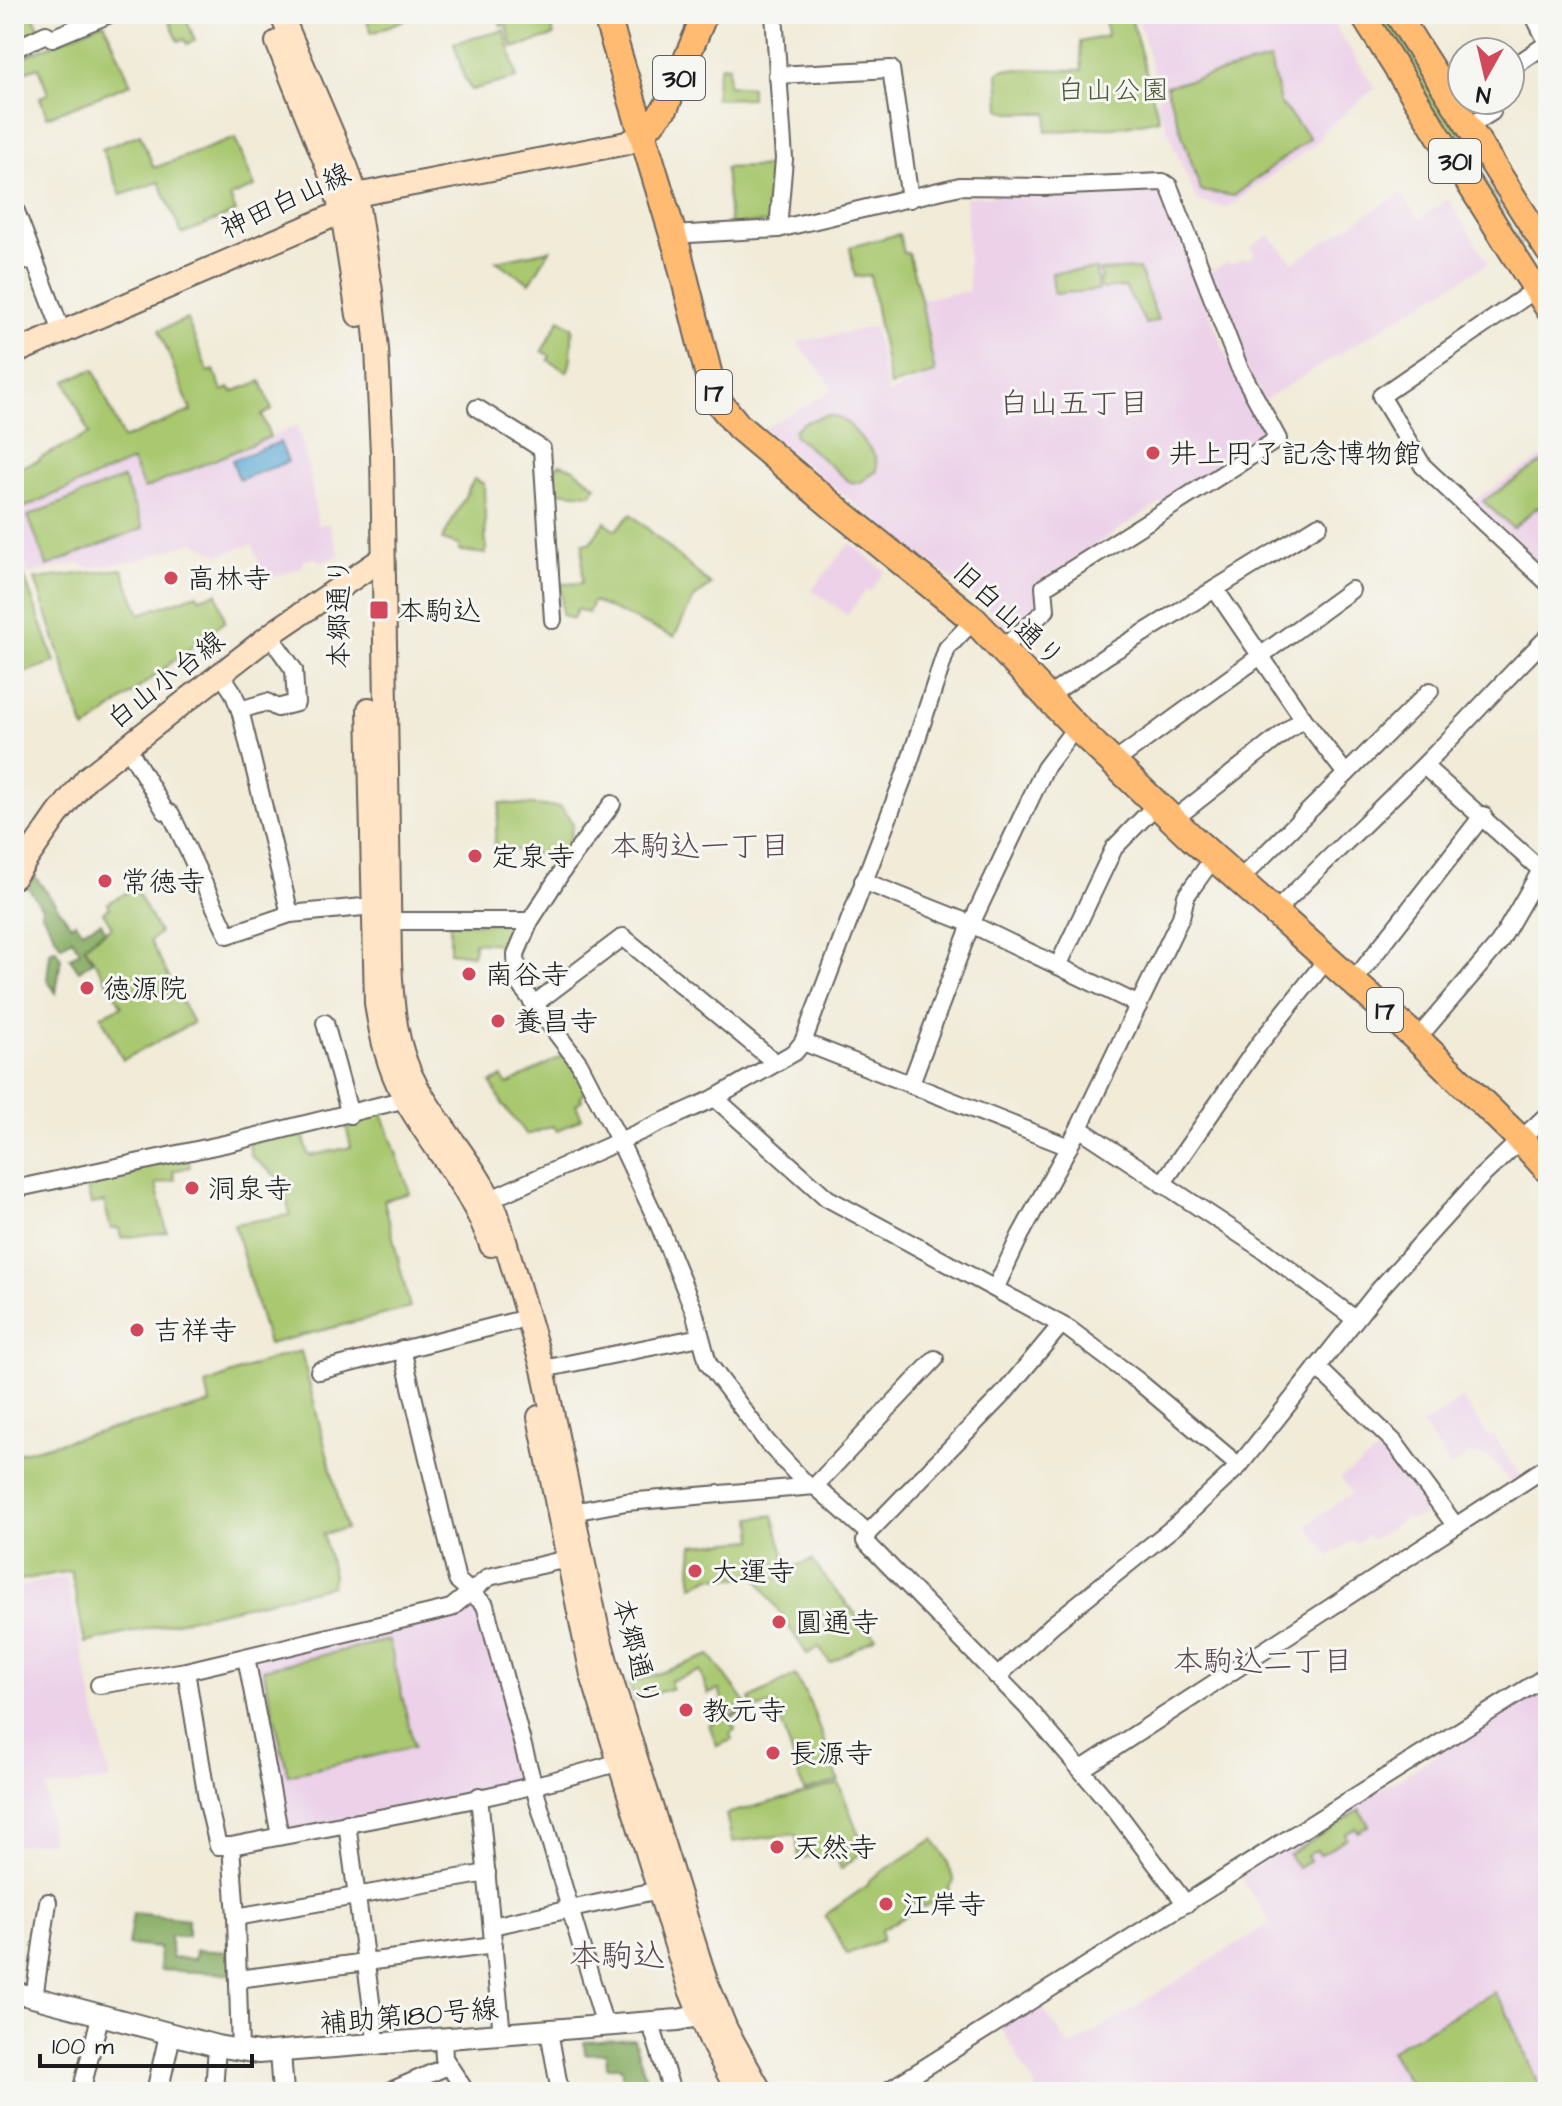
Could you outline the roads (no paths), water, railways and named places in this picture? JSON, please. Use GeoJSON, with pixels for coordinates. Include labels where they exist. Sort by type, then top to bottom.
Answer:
{"type":"FeatureCollection","features":[{"type":"Feature","properties":{"kind":"highway","name":"17"},"geometry":{"type":"LineString","coordinates":[[606,14],[642,135]]}},
{"type":"Feature","properties":{"kind":"highway","name":"旧白山通り"},"geometry":{"type":"LineString","coordinates":[[642,135],[717,400],[739,427],[974,620],[1113,763],[1417,1039],[1548,1170]]}},
{"type":"Feature","properties":{"kind":"main road","name":"本郷通り"},"geometry":{"type":"LineString","coordinates":[[266,14],[331,176],[349,203]]}},
{"type":"Feature","properties":{"kind":"main road","name":"本郷通り"},"geometry":{"type":"LineString","coordinates":[[281,14],[347,168],[349,203],[367,259],[377,349],[382,453],[375,563],[384,910],[397,1037],[417,1087],[487,1202],[543,1369],[566,1513],[567,1559],[592,1675],[628,1760],[706,1981],[709,2014],[761,2092]]}},
{"type":"Feature","properties":{"kind":"main road","name":"301"},"geometry":{"type":"LineString","coordinates":[[642,135],[666,107],[705,14]]}},
{"type":"Feature","properties":{"kind":"main road","name":"301"},"geometry":{"type":"LineString","coordinates":[[1362,14],[1515,257],[1544,293]]}},
{"type":"Feature","properties":{"kind":"main road","name":"301"},"geometry":{"type":"LineString","coordinates":[[1397,14],[1545,246]]}},
{"type":"Feature","properties":{"kind":"main road","name":"神田白山線"},"geometry":{"type":"LineString","coordinates":[[14,353],[349,203],[616,146],[642,135]]}},
{"type":"Feature","properties":{"kind":"main road"},"geometry":{"type":"LineString","coordinates":[[1515,257],[1545,246]]}},
{"type":"Feature","properties":{"kind":"main road","name":"白山小台線"},"geometry":{"type":"LineString","coordinates":[[14,877],[80,785],[270,636],[375,563]]}},
{"type":"Feature","properties":{"kind":"main road","name":"本郷通り"},"geometry":{"type":"LineString","coordinates":[[384,910],[376,1003],[386,1054],[406,1099],[487,1202],[489,1237],[531,1377],[599,1636],[659,1890],[738,2092]]}},
{"type":"Feature","properties":{"kind":"street"},"geometry":{"type":"LineString","coordinates":[[14,49],[46,34],[52,38],[110,14]]}},
{"type":"Feature","properties":{"kind":"street"},"geometry":{"type":"LineString","coordinates":[[774,14],[784,159],[778,229]]}},
{"type":"Feature","properties":{"kind":"street"},"geometry":{"type":"LineString","coordinates":[[1526,58],[1548,44],[1533,14]]}},
{"type":"Feature","properties":{"kind":"street"},"geometry":{"type":"LineString","coordinates":[[777,75],[891,69],[910,199]]}},
{"type":"Feature","properties":{"kind":"street"},"geometry":{"type":"LineString","coordinates":[[1468,127],[1486,116]]}},
{"type":"Feature","properties":{"kind":"street"},"geometry":{"type":"LineString","coordinates":[[672,235],[778,229],[960,186],[1043,187],[1163,182],[1169,186],[1239,367],[1278,439],[1044,587],[1046,610],[1003,648]]}},
{"type":"Feature","properties":{"kind":"street"},"geometry":{"type":"LineString","coordinates":[[14,206],[62,332]]}},
{"type":"Feature","properties":{"kind":"street"},"geometry":{"type":"LineString","coordinates":[[14,265],[34,258]]}},
{"type":"Feature","properties":{"kind":"street"},"geometry":{"type":"LineString","coordinates":[[1544,293],[1381,396],[1423,466],[1548,583]]}},
{"type":"Feature","properties":{"kind":"street"},"geometry":{"type":"LineString","coordinates":[[477,408],[542,449],[553,620]]}},
{"type":"Feature","properties":{"kind":"street"},"geometry":{"type":"LineString","coordinates":[[1049,696],[1106,656],[1319,525]]}},
{"type":"Feature","properties":{"kind":"street"},"geometry":{"type":"LineString","coordinates":[[1215,589],[1303,718],[1346,774]]}},
{"type":"Feature","properties":{"kind":"street"},"geometry":{"type":"LineString","coordinates":[[1113,763],[1351,590]]}},
{"type":"Feature","properties":{"kind":"street"},"geometry":{"type":"LineString","coordinates":[[487,1202],[715,1098],[795,1052],[803,1042],[908,766],[947,648],[974,620]]}},
{"type":"Feature","properties":{"kind":"street"},"geometry":{"type":"LineString","coordinates":[[240,710],[267,702],[277,708],[296,703],[294,670],[270,636]]}},
{"type":"Feature","properties":{"kind":"street"},"geometry":{"type":"LineString","coordinates":[[1276,911],[1424,766],[1548,637]]}},
{"type":"Feature","properties":{"kind":"street"},"geometry":{"type":"LineString","coordinates":[[221,674],[240,710],[290,914]]}},
{"type":"Feature","properties":{"kind":"street"},"geometry":{"type":"LineString","coordinates":[[1240,879],[1430,691]]}},
{"type":"Feature","properties":{"kind":"street"},"geometry":{"type":"LineString","coordinates":[[1058,966],[1114,848],[1303,718]]}},
{"type":"Feature","properties":{"kind":"street"},"geometry":{"type":"LineString","coordinates":[[911,1083],[971,924],[1045,768],[1076,727]]}},
{"type":"Feature","properties":{"kind":"street"},"geometry":{"type":"LineString","coordinates":[[127,746],[165,811],[171,814],[228,935],[290,914],[384,910],[530,921]]}},
{"type":"Feature","properties":{"kind":"street"},"geometry":{"type":"LineString","coordinates":[[1417,1039],[1499,943],[1545,864],[1424,766]]}},
{"type":"Feature","properties":{"kind":"street"},"geometry":{"type":"LineString","coordinates":[[612,804],[530,921],[516,954],[517,981],[579,1063],[619,1140],[659,1225],[694,1311],[708,1363],[767,1442],[811,1485],[868,1533]]}},
{"type":"Feature","properties":{"kind":"street"},"geometry":{"type":"LineString","coordinates":[[1353,982],[1483,815]]}},
{"type":"Feature","properties":{"kind":"street"},"geometry":{"type":"LineString","coordinates":[[996,1287],[1139,1005],[1181,917],[1186,896],[1214,857]]}},
{"type":"Feature","properties":{"kind":"street"},"geometry":{"type":"LineString","coordinates":[[863,881],[971,924],[1139,1005]]}},
{"type":"Feature","properties":{"kind":"street"},"geometry":{"type":"LineString","coordinates":[[533,1005],[623,937],[776,1063]]}},
{"type":"Feature","properties":{"kind":"street"},"geometry":{"type":"LineString","coordinates":[[1162,1184],[1259,1044],[1328,958]]}},
{"type":"Feature","properties":{"kind":"street"},"geometry":{"type":"LineString","coordinates":[[325,1023],[350,1115]]}},
{"type":"Feature","properties":{"kind":"street"},"geometry":{"type":"LineString","coordinates":[[803,1042],[1069,1147]]}},
{"type":"Feature","properties":{"kind":"street"},"geometry":{"type":"LineString","coordinates":[[715,1098],[827,1198],[1069,1329],[1138,1381],[1239,1466]]}},
{"type":"Feature","properties":{"kind":"street"},"geometry":{"type":"LineString","coordinates":[[14,1189],[350,1115],[406,1099]]}},
{"type":"Feature","properties":{"kind":"street"},"geometry":{"type":"LineString","coordinates":[[997,1677],[1052,1625],[1175,1526],[1239,1466],[1355,1319],[1481,1177],[1548,1114]]}},
{"type":"Feature","properties":{"kind":"street"},"geometry":{"type":"LineString","coordinates":[[1079,1128],[1265,1251],[1355,1319]]}},
{"type":"Feature","properties":{"kind":"street"},"geometry":{"type":"LineString","coordinates":[[319,1371],[515,1321]]}},
{"type":"Feature","properties":{"kind":"street"},"geometry":{"type":"LineString","coordinates":[[1060,1326],[1005,1392],[868,1533],[865,1541],[1082,1769],[1186,1904]]}},
{"type":"Feature","properties":{"kind":"street"},"geometry":{"type":"LineString","coordinates":[[543,1369],[700,1337]]}},
{"type":"Feature","properties":{"kind":"street"},"geometry":{"type":"LineString","coordinates":[[402,1349],[457,1580],[485,1605],[605,2026]]}},
{"type":"Feature","properties":{"kind":"street"},"geometry":{"type":"LineString","coordinates":[[566,1513],[626,1502],[811,1485],[935,1359]]}},
{"type":"Feature","properties":{"kind":"street"},"geometry":{"type":"LineString","coordinates":[[1317,1367],[1394,1442],[1455,1525]]}},
{"type":"Feature","properties":{"kind":"street"},"geometry":{"type":"LineString","coordinates":[[1082,1769],[1548,1466]]}},
{"type":"Feature","properties":{"kind":"street"},"geometry":{"type":"LineString","coordinates":[[99,1685],[186,1671],[451,1608],[489,1577],[567,1559]]}},
{"type":"Feature","properties":{"kind":"street"},"geometry":{"type":"LineString","coordinates":[[246,1657],[280,1836]]}},
{"type":"Feature","properties":{"kind":"street"},"geometry":{"type":"LineString","coordinates":[[186,1671],[218,1846],[231,1846],[534,1785],[628,1760]]}},
{"type":"Feature","properties":{"kind":"street"},"geometry":{"type":"LineString","coordinates":[[886,2092],[1548,1675]]}},
{"type":"Feature","properties":{"kind":"street"},"geometry":{"type":"LineString","coordinates":[[479,1796],[502,2035]]}},
{"type":"Feature","properties":{"kind":"street"},"geometry":{"type":"LineString","coordinates":[[347,1823],[377,2046]]}},
{"type":"Feature","properties":{"kind":"street"},"geometry":{"type":"LineString","coordinates":[[231,1846],[240,2051]]}},
{"type":"Feature","properties":{"kind":"street"},"geometry":{"type":"LineString","coordinates":[[236,1917],[487,1873]]}},
{"type":"Feature","properties":{"kind":"street"},"geometry":{"type":"LineString","coordinates":[[492,1926],[659,1890]]}},
{"type":"Feature","properties":{"kind":"street"},"geometry":{"type":"LineString","coordinates":[[20,1996],[48,1902]]}},
{"type":"Feature","properties":{"kind":"street"},"geometry":{"type":"LineString","coordinates":[[238,1979],[494,1945]]}},
{"type":"Feature","properties":{"kind":"street","name":"補助第180号線"},"geometry":{"type":"LineString","coordinates":[[20,1996],[217,2046],[240,2051],[280,2053],[605,2026],[709,2014]]}},
{"type":"Feature","properties":{"kind":"street"},"geometry":{"type":"LineString","coordinates":[[81,2092],[100,2017]]}},
{"type":"Feature","properties":{"kind":"street"},"geometry":{"type":"LineString","coordinates":[[650,2021],[672,2092]]}},
{"type":"Feature","properties":{"kind":"street"},"geometry":{"type":"LineString","coordinates":[[549,2031],[560,2092]]}},
{"type":"Feature","properties":{"kind":"street"},"geometry":{"type":"LineString","coordinates":[[157,2092],[170,2035]]}},
{"type":"Feature","properties":{"kind":"street"},"geometry":{"type":"LineString","coordinates":[[443,2040],[444,2058],[466,2092]]}},
{"type":"Feature","properties":{"kind":"street"},"geometry":{"type":"LineString","coordinates":[[214,2092],[217,2046]]}},
{"type":"Feature","properties":{"kind":"street"},"geometry":{"type":"LineString","coordinates":[[280,2053],[283,2092]]}},
{"type":"Feature","properties":{"kind":"street"},"geometry":{"type":"LineString","coordinates":[[388,2092],[448,2066]]}},
{"type":"Feature","properties":{"kind":"water"},"geometry":{"type":"Polygon","coordinates":[[[280,442],[288,462],[239,480],[232,460],[280,442]]]}},
{"type":"Feature","properties":{"kind":"place","name":"井上円了記念博物館"},"geometry":{"type":"Point","coordinates":[1153,453]}},
{"type":"Feature","properties":{"kind":"place","name":"高林寺"},"geometry":{"type":"Point","coordinates":[171,578]}},
{"type":"Feature","properties":{"kind":"place","name":"本駒込"},"geometry":{"type":"Point","coordinates":[379,610]}},
{"type":"Feature","properties":{"kind":"place","name":"定泉寺"},"geometry":{"type":"Point","coordinates":[475,856]}},
{"type":"Feature","properties":{"kind":"place","name":"常徳寺"},"geometry":{"type":"Point","coordinates":[105,881]}},
{"type":"Feature","properties":{"kind":"place","name":"南谷寺"},"geometry":{"type":"Point","coordinates":[469,974]}},
{"type":"Feature","properties":{"kind":"place","name":"徳源院"},"geometry":{"type":"Point","coordinates":[87,988]}},
{"type":"Feature","properties":{"kind":"place","name":"養昌寺"},"geometry":{"type":"Point","coordinates":[498,1021]}},
{"type":"Feature","properties":{"kind":"place","name":"洞泉寺"},"geometry":{"type":"Point","coordinates":[192,1188]}},
{"type":"Feature","properties":{"kind":"place","name":"吉祥寺"},"geometry":{"type":"Point","coordinates":[137,1330]}},
{"type":"Feature","properties":{"kind":"place","name":"大運寺"},"geometry":{"type":"Point","coordinates":[695,1571]}},
{"type":"Feature","properties":{"kind":"place","name":"圓通寺"},"geometry":{"type":"Point","coordinates":[779,1622]}},
{"type":"Feature","properties":{"kind":"place","name":"教元寺"},"geometry":{"type":"Point","coordinates":[686,1710]}},
{"type":"Feature","properties":{"kind":"place","name":"長源寺"},"geometry":{"type":"Point","coordinates":[773,1753]}},
{"type":"Feature","properties":{"kind":"place","name":"天然寺"},"geometry":{"type":"Point","coordinates":[777,1847]}},
{"type":"Feature","properties":{"kind":"place","name":"江岸寺"},"geometry":{"type":"Point","coordinates":[886,1904]}},
{"type":"Feature","properties":{"kind":"district","name":"白山五丁目"},"geometry":{"type":"Point","coordinates":[1074,403]}},
{"type":"Feature","properties":{"kind":"district","name":"本駒込一丁目"},"geometry":{"type":"Point","coordinates":[700,846]}},
{"type":"Feature","properties":{"kind":"district","name":"本駒込二丁目"},"geometry":{"type":"Point","coordinates":[1263,1661]}},
{"type":"Feature","properties":{"kind":"district","name":"本駒込"},"geometry":{"type":"Point","coordinates":[617,1955]}},
{"type":"Feature","properties":{"kind":"park label","name":"白山公園"},"geometry":{"type":"Point","coordinates":[1113,89]}}]}
